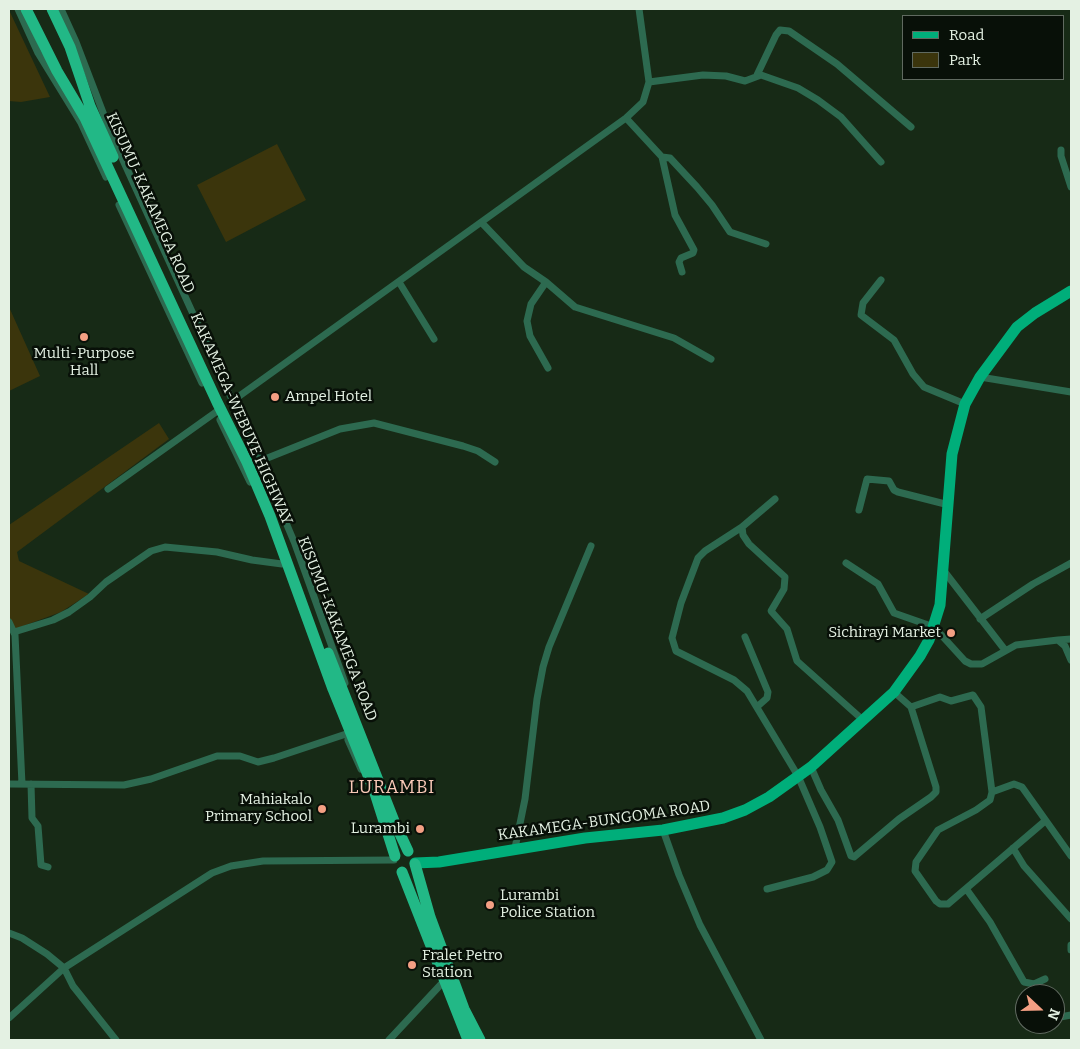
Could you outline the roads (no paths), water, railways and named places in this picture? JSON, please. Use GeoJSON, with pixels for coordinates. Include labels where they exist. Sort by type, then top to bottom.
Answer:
{"type":"FeatureCollection","features":[{"type":"Feature","properties":{"kind":"highway","name":"KAKAMEGA-WEBUYE HIGHWAY"},"geometry":{"type":"LineString","coordinates":[[26,9],[50,58],[85,118],[216,402],[247,462],[270,516],[333,689],[374,790],[394,858]]}},
{"type":"Feature","properties":{"kind":"highway","name":"KISUMU-KAKAMEGA ROAD"},"geometry":{"type":"LineString","coordinates":[[52,9],[105,141],[278,520],[324,645],[394,822],[408,851],[414,855],[415,863]]}},
{"type":"Feature","properties":{"kind":"highway"},"geometry":{"type":"LineString","coordinates":[[408,851],[399,852],[394,858],[395,866],[402,872],[468,1040]]}},
{"type":"Feature","properties":{"kind":"highway"},"geometry":{"type":"LineString","coordinates":[[402,872],[409,872],[415,863]]}},
{"type":"Feature","properties":{"kind":"highway"},"geometry":{"type":"LineString","coordinates":[[415,863],[430,917],[464,1009],[480,1040]]}},
{"type":"Feature","properties":{"kind":"main road","name":"KAKAMEGA-BUNGOMA ROAD"},"geometry":{"type":"LineString","coordinates":[[415,863],[439,862],[515,848],[663,830],[723,818],[745,810],[783,788],[811,767],[864,721],[894,692],[916,662],[934,627],[940,605],[944,571],[952,454],[965,404],[980,377],[1017,327],[1071,291]]}},
{"type":"Feature","properties":{"kind":"street"},"geometry":{"type":"LineString","coordinates":[[18,9],[38,53],[81,123],[254,490],[355,760],[374,790]]}},
{"type":"Feature","properties":{"kind":"street"},"geometry":{"type":"LineString","coordinates":[[61,9],[78,47],[112,136],[231,402],[260,462],[321,612],[358,727]]}},
{"type":"Feature","properties":{"kind":"street"},"geometry":{"type":"LineString","coordinates":[[231,402],[482,223],[626,118],[643,102],[649,82],[640,9]]}},
{"type":"Feature","properties":{"kind":"street"},"geometry":{"type":"LineString","coordinates":[[649,82],[703,75],[726,76],[745,81],[757,75],[780,30],[788,31],[836,64],[911,127]]}},
{"type":"Feature","properties":{"kind":"street"},"geometry":{"type":"LineString","coordinates":[[74,60],[78,47]]}},
{"type":"Feature","properties":{"kind":"street"},"geometry":{"type":"LineString","coordinates":[[50,58],[50,71]]}},
{"type":"Feature","properties":{"kind":"street"},"geometry":{"type":"LineString","coordinates":[[757,75],[798,88],[818,100],[841,117],[864,140],[881,162]]}},
{"type":"Feature","properties":{"kind":"street"},"geometry":{"type":"LineString","coordinates":[[626,118],[662,157],[675,215],[694,250],[693,253],[681,258],[679,262],[682,272]]}},
{"type":"Feature","properties":{"kind":"street"},"geometry":{"type":"LineString","coordinates":[[1061,150],[1061,156],[1071,187]]}},
{"type":"Feature","properties":{"kind":"street"},"geometry":{"type":"LineString","coordinates":[[662,157],[670,158],[712,205],[730,232],[766,244]]}},
{"type":"Feature","properties":{"kind":"street"},"geometry":{"type":"LineString","coordinates":[[482,223],[524,267],[546,282],[575,307],[674,338],[711,359]]}},
{"type":"Feature","properties":{"kind":"street"},"geometry":{"type":"LineString","coordinates":[[881,280],[863,303],[861,315],[894,340],[912,374],[924,387],[965,404]]}},
{"type":"Feature","properties":{"kind":"street"},"geometry":{"type":"LineString","coordinates":[[399,282],[434,339]]}},
{"type":"Feature","properties":{"kind":"street"},"geometry":{"type":"LineString","coordinates":[[546,282],[531,304],[527,321],[530,336],[548,368]]}},
{"type":"Feature","properties":{"kind":"street"},"geometry":{"type":"LineString","coordinates":[[980,377],[1071,392]]}},
{"type":"Feature","properties":{"kind":"street"},"geometry":{"type":"LineString","coordinates":[[108,488],[216,412]]}},
{"type":"Feature","properties":{"kind":"street"},"geometry":{"type":"LineString","coordinates":[[260,462],[340,429],[374,423],[463,446],[478,451],[495,462]]}},
{"type":"Feature","properties":{"kind":"street"},"geometry":{"type":"LineString","coordinates":[[859,510],[867,479],[889,482],[894,490],[898,492],[949,505]]}},
{"type":"Feature","properties":{"kind":"street"},"geometry":{"type":"LineString","coordinates":[[767,889],[814,877],[827,870],[832,862],[798,776],[758,706],[747,691],[734,680],[676,651],[672,638],[680,603],[698,558],[705,551],[742,527],[775,499]]}},
{"type":"Feature","properties":{"kind":"street"},"geometry":{"type":"LineString","coordinates":[[742,527],[743,535],[749,544],[784,577],[784,589],[771,610],[787,629],[797,661],[864,721]]}},
{"type":"Feature","properties":{"kind":"street"},"geometry":{"type":"LineString","coordinates":[[515,848],[525,799],[537,699],[543,667],[552,638],[591,546]]}},
{"type":"Feature","properties":{"kind":"street"},"geometry":{"type":"LineString","coordinates":[[14,632],[54,620],[69,612],[90,597],[106,582],[151,551],[165,547],[209,551],[282,564]]}},
{"type":"Feature","properties":{"kind":"street"},"geometry":{"type":"LineString","coordinates":[[846,563],[878,584],[894,613],[934,627],[965,661],[971,664],[982,664],[1016,645],[1071,639]]}},
{"type":"Feature","properties":{"kind":"street"},"geometry":{"type":"LineString","coordinates":[[980,620],[1033,584],[1071,564]]}},
{"type":"Feature","properties":{"kind":"street"},"geometry":{"type":"LineString","coordinates":[[944,571],[1005,650]]}},
{"type":"Feature","properties":{"kind":"street"},"geometry":{"type":"LineString","coordinates":[[9,622],[14,632],[22,784]]}},
{"type":"Feature","properties":{"kind":"street"},"geometry":{"type":"LineString","coordinates":[[745,637],[768,692],[767,698],[758,706]]}},
{"type":"Feature","properties":{"kind":"street"},"geometry":{"type":"LineString","coordinates":[[1058,640],[1065,646],[1071,660]]}},
{"type":"Feature","properties":{"kind":"street"},"geometry":{"type":"LineString","coordinates":[[811,767],[821,790],[838,820],[851,856],[857,856],[899,819],[936,792],[911,707],[894,692]]}},
{"type":"Feature","properties":{"kind":"street"},"geometry":{"type":"LineString","coordinates":[[911,707],[940,698],[951,701],[973,695],[981,707],[992,792],[990,800],[976,810],[938,830],[923,850],[915,866],[915,871],[940,904],[948,904],[967,890],[1045,822]]}},
{"type":"Feature","properties":{"kind":"street"},"geometry":{"type":"LineString","coordinates":[[9,784],[124,785],[151,779],[217,756],[240,756],[258,762],[346,734]]}},
{"type":"Feature","properties":{"kind":"street"},"geometry":{"type":"LineString","coordinates":[[31,784],[32,818],[38,826],[40,865],[48,866]]}},
{"type":"Feature","properties":{"kind":"street"},"geometry":{"type":"LineString","coordinates":[[992,792],[1009,785],[1018,784],[1071,856]]}},
{"type":"Feature","properties":{"kind":"street"},"geometry":{"type":"LineString","coordinates":[[663,830],[679,875],[700,924],[761,1040]]}},
{"type":"Feature","properties":{"kind":"street"},"geometry":{"type":"LineString","coordinates":[[1013,848],[1024,866],[1071,919]]}},
{"type":"Feature","properties":{"kind":"street"},"geometry":{"type":"LineString","coordinates":[[9,1018],[64,968],[187,888],[231,866],[302,859],[394,858]]}},
{"type":"Feature","properties":{"kind":"street"},"geometry":{"type":"LineString","coordinates":[[967,890],[990,922],[1024,982],[1034,984],[1045,980]]}},
{"type":"Feature","properties":{"kind":"street"},"geometry":{"type":"LineString","coordinates":[[9,933],[39,949],[64,968],[74,986],[116,1040]]}},
{"type":"Feature","properties":{"kind":"street"},"geometry":{"type":"LineString","coordinates":[[1071,945],[1071,950]]}},
{"type":"Feature","properties":{"kind":"street"},"geometry":{"type":"LineString","coordinates":[[391,1040],[445,980]]}},
{"type":"Feature","properties":{"kind":"place","name":"Multi-Purpose Hall"},"geometry":{"type":"Point","coordinates":[84,337]}},
{"type":"Feature","properties":{"kind":"place","name":"Ampel Hotel"},"geometry":{"type":"Point","coordinates":[275,397]}},
{"type":"Feature","properties":{"kind":"place","name":"Sichirayi Market"},"geometry":{"type":"Point","coordinates":[951,633]}},
{"type":"Feature","properties":{"kind":"place","name":"Mahiakalo Primary School"},"geometry":{"type":"Point","coordinates":[322,809]}},
{"type":"Feature","properties":{"kind":"place","name":"Lurambi"},"geometry":{"type":"Point","coordinates":[420,829]}},
{"type":"Feature","properties":{"kind":"place","name":"Lurambi Police Station"},"geometry":{"type":"Point","coordinates":[490,905]}},
{"type":"Feature","properties":{"kind":"place","name":"Fralet Petro Station"},"geometry":{"type":"Point","coordinates":[412,965]}},
{"type":"Feature","properties":{"kind":"district","name":"LURAMBI"},"geometry":{"type":"Point","coordinates":[392,788]}}]}
